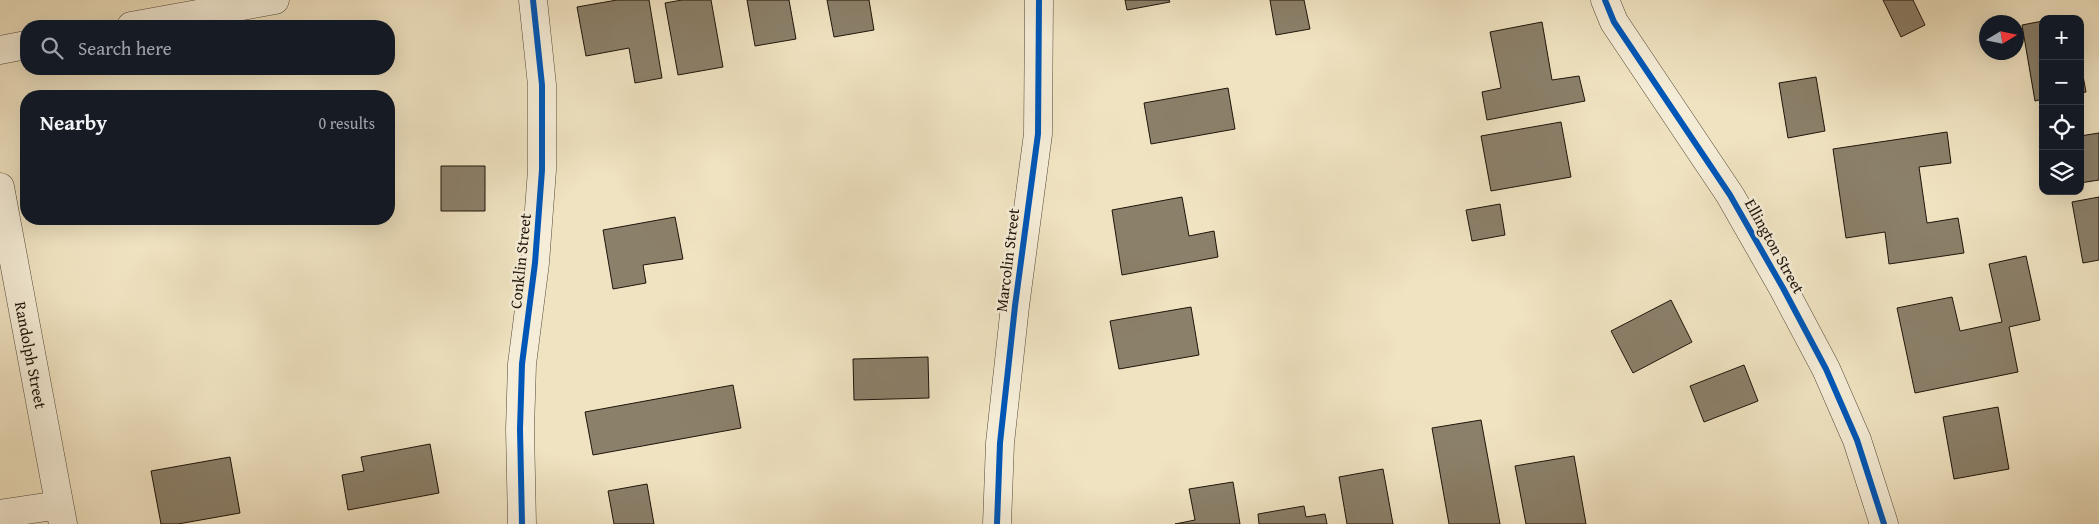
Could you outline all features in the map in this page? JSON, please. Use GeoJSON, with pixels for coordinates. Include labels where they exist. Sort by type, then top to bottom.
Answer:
{"type":"FeatureCollection","features":[{"type":"Feature","properties":{"kind":"street"},"geometry":{"type":"LineString","coordinates":[[164,20],[276,0]]}},
{"type":"Feature","properties":{"kind":"street","name":"Conklin Street"},"geometry":{"type":"LineString","coordinates":[[522,524],[520,429],[522,364],[536,262],[542,170],[542,85],[533,0]]}},
{"type":"Feature","properties":{"kind":"street","name":"Marcolin Street"},"geometry":{"type":"LineString","coordinates":[[997,524],[1000,443],[1015,306],[1038,134],[1039,0]]}},
{"type":"Feature","properties":{"kind":"street","name":"Ellington Street"},"geometry":{"type":"LineString","coordinates":[[1605,0],[1614,22],[1730,196],[1783,288],[1826,369],[1857,440],[1884,524]]}},
{"type":"Feature","properties":{"kind":"street"},"geometry":{"type":"LineString","coordinates":[[0,50],[20,46]]}},
{"type":"Feature","properties":{"kind":"street","name":"Randolph Street"},"geometry":{"type":"LineString","coordinates":[[0,187],[61,514]]}},
{"type":"Feature","properties":{"kind":"street"},"geometry":{"type":"LineString","coordinates":[[0,514],[61,514]]}},
{"type":"Feature","properties":{"kind":"building"},"geometry":{"type":"Polygon","coordinates":[[[617,0],[649,0],[662,78],[635,83],[629,48],[586,56],[577,7],[617,0]]]}},
{"type":"Feature","properties":{"kind":"building"},"geometry":{"type":"Polygon","coordinates":[[[682,0],[711,0],[723,67],[678,75],[665,3],[682,0]]]}},
{"type":"Feature","properties":{"kind":"building"},"geometry":{"type":"Polygon","coordinates":[[[747,0],[789,0],[796,39],[755,46],[747,0]]]}},
{"type":"Feature","properties":{"kind":"building"},"geometry":{"type":"Polygon","coordinates":[[[827,0],[869,0],[874,30],[834,37],[827,0]]]}},
{"type":"Feature","properties":{"kind":"building"},"geometry":{"type":"Polygon","coordinates":[[[1125,0],[1169,0],[1170,2],[1127,10],[1125,0]]]}},
{"type":"Feature","properties":{"kind":"building"},"geometry":{"type":"Polygon","coordinates":[[[1270,0],[1304,0],[1310,29],[1276,35],[1270,0]]]}},
{"type":"Feature","properties":{"kind":"building"},"geometry":{"type":"Polygon","coordinates":[[[1883,0],[1913,0],[1925,25],[1901,37],[1883,0]]]}},
{"type":"Feature","properties":{"kind":"building"},"geometry":{"type":"Polygon","coordinates":[[[1542,22],[1552,80],[1579,76],[1585,101],[1487,120],[1482,92],[1501,88],[1490,32],[1542,22]]]}},
{"type":"Feature","properties":{"kind":"building"},"geometry":{"type":"Polygon","coordinates":[[[2039,22],[2039,100],[2035,101],[2024,37],[2024,25],[2039,22]]]}},
{"type":"Feature","properties":{"kind":"building"},"geometry":{"type":"Polygon","coordinates":[[[1816,77],[1825,131],[1788,138],[1779,83],[1816,77]]]}},
{"type":"Feature","properties":{"kind":"building"},"geometry":{"type":"Polygon","coordinates":[[[1228,88],[1235,129],[1151,144],[1144,103],[1228,88]]]}},
{"type":"Feature","properties":{"kind":"building"},"geometry":{"type":"Polygon","coordinates":[[[1561,122],[1571,177],[1491,191],[1481,136],[1561,122]]]}},
{"type":"Feature","properties":{"kind":"building"},"geometry":{"type":"Polygon","coordinates":[[[1947,132],[1951,163],[1919,167],[1927,223],[1958,218],[1964,253],[1889,264],[1885,232],[1846,238],[1833,149],[1947,132]]]}},
{"type":"Feature","properties":{"kind":"building"},"geometry":{"type":"Polygon","coordinates":[[[2099,133],[2099,180],[2084,182],[2084,135],[2099,133]]]}},
{"type":"Feature","properties":{"kind":"building"},"geometry":{"type":"Polygon","coordinates":[[[441,166],[485,166],[485,211],[441,211],[441,166]]]}},
{"type":"Feature","properties":{"kind":"building"},"geometry":{"type":"Polygon","coordinates":[[[1182,197],[1189,236],[1214,231],[1218,257],[1122,275],[1112,210],[1182,197]]]}},
{"type":"Feature","properties":{"kind":"building"},"geometry":{"type":"Polygon","coordinates":[[[2099,197],[2099,260],[2083,263],[2072,202],[2099,197]]]}},
{"type":"Feature","properties":{"kind":"building"},"geometry":{"type":"Polygon","coordinates":[[[1500,204],[1505,235],[1472,241],[1466,210],[1500,204]]]}},
{"type":"Feature","properties":{"kind":"building"},"geometry":{"type":"Polygon","coordinates":[[[675,217],[683,259],[643,265],[646,283],[613,289],[603,230],[675,217]]]}},
{"type":"Feature","properties":{"kind":"building"},"geometry":{"type":"Polygon","coordinates":[[[2026,256],[2040,320],[2009,327],[2018,372],[1915,393],[1897,308],[1952,297],[1960,331],[2002,322],[1989,264],[2026,256]]]}},
{"type":"Feature","properties":{"kind":"building"},"geometry":{"type":"Polygon","coordinates":[[[1671,300],[1692,342],[1633,373],[1611,331],[1671,300]]]}},
{"type":"Feature","properties":{"kind":"building"},"geometry":{"type":"Polygon","coordinates":[[[1191,307],[1199,355],[1119,369],[1110,321],[1191,307]]]}},
{"type":"Feature","properties":{"kind":"building"},"geometry":{"type":"Polygon","coordinates":[[[928,357],[929,398],[854,400],[853,359],[928,357]]]}},
{"type":"Feature","properties":{"kind":"building"},"geometry":{"type":"Polygon","coordinates":[[[1744,365],[1758,401],[1704,422],[1690,386],[1744,365]]]}},
{"type":"Feature","properties":{"kind":"building"},"geometry":{"type":"Polygon","coordinates":[[[733,385],[741,428],[593,455],[585,412],[733,385]]]}},
{"type":"Feature","properties":{"kind":"building"},"geometry":{"type":"Polygon","coordinates":[[[1998,407],[2009,469],[1954,479],[1943,417],[1998,407]]]}},
{"type":"Feature","properties":{"kind":"building"},"geometry":{"type":"Polygon","coordinates":[[[1481,420],[1500,524],[1449,524],[1432,428],[1481,420]]]}},
{"type":"Feature","properties":{"kind":"building"},"geometry":{"type":"Polygon","coordinates":[[[430,444],[439,493],[348,510],[342,475],[364,471],[361,457],[430,444]]]}},
{"type":"Feature","properties":{"kind":"building"},"geometry":{"type":"Polygon","coordinates":[[[1574,456],[1586,524],[1526,524],[1515,466],[1574,456]]]}},
{"type":"Feature","properties":{"kind":"building"},"geometry":{"type":"Polygon","coordinates":[[[230,457],[240,513],[178,524],[161,524],[151,471],[230,457]]]}},
{"type":"Feature","properties":{"kind":"building"},"geometry":{"type":"Polygon","coordinates":[[[1383,469],[1393,524],[1347,524],[1339,477],[1383,469]]]}},
{"type":"Feature","properties":{"kind":"building"},"geometry":{"type":"Polygon","coordinates":[[[1233,482],[1240,524],[1175,524],[1195,520],[1189,489],[1233,482]]]}},
{"type":"Feature","properties":{"kind":"building"},"geometry":{"type":"Polygon","coordinates":[[[647,484],[654,524],[614,524],[608,491],[647,484]]]}},
{"type":"Feature","properties":{"kind":"building"},"geometry":{"type":"Polygon","coordinates":[[[1304,506],[1306,517],[1325,514],[1327,524],[1259,524],[1258,514],[1304,506]]]}},
{"type":"Feature","properties":{"kind":"cycle path"},"geometry":{"type":"LineString","coordinates":[[522,524],[520,429],[522,364],[535,263],[542,170],[542,85],[533,0]]}},
{"type":"Feature","properties":{"kind":"cycle path"},"geometry":{"type":"LineString","coordinates":[[997,524],[1000,443],[1015,306],[1038,134],[1039,0]]}},
{"type":"Feature","properties":{"kind":"cycle path"},"geometry":{"type":"LineString","coordinates":[[1605,0],[1614,22],[1730,195],[1783,288],[1826,369],[1857,440],[1884,524]]}}]}
